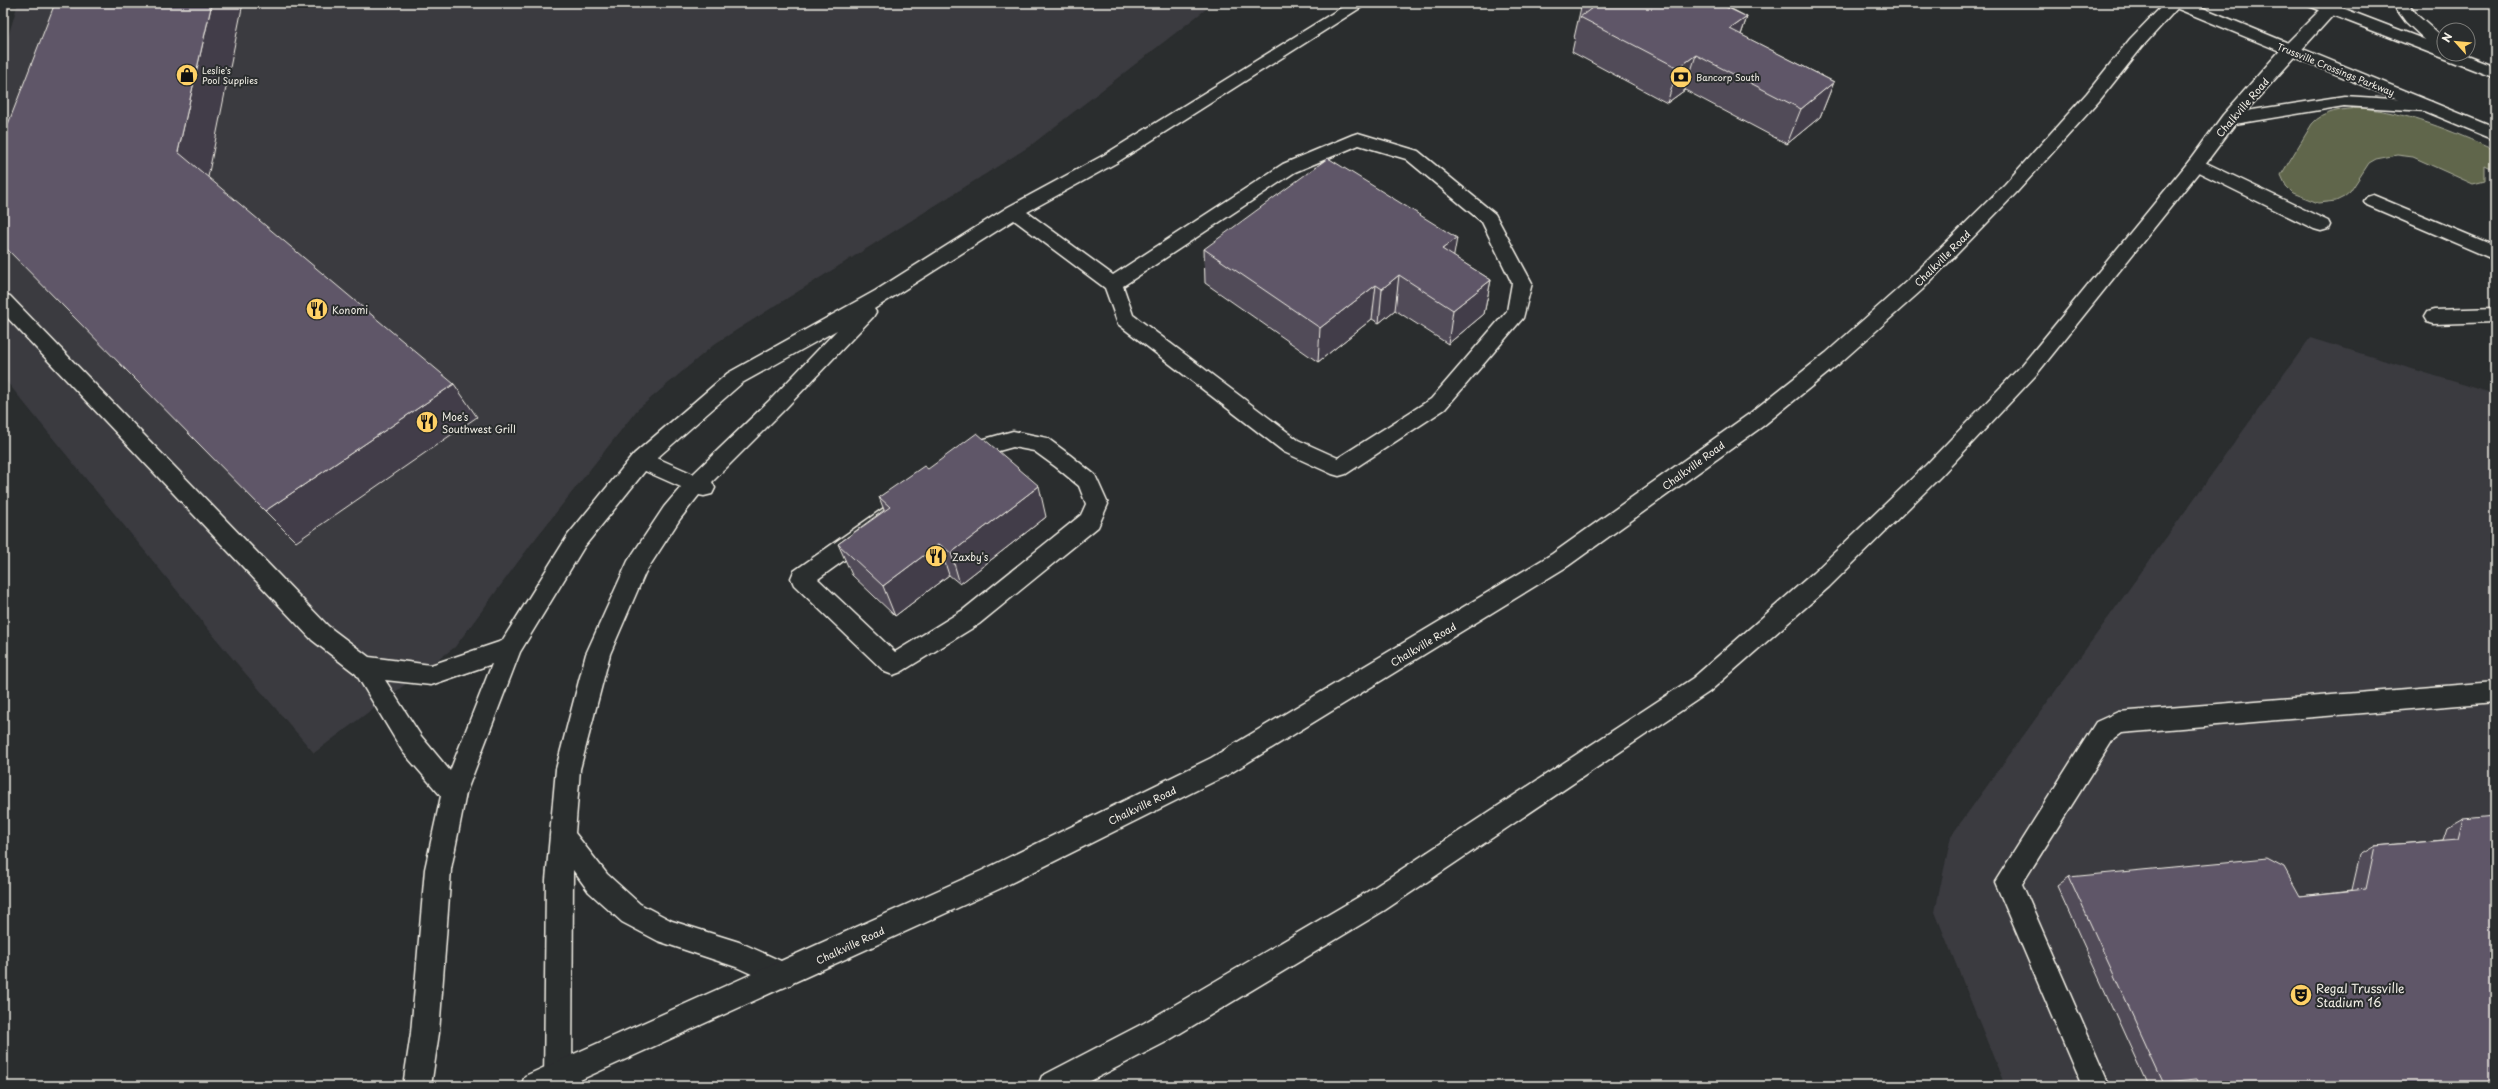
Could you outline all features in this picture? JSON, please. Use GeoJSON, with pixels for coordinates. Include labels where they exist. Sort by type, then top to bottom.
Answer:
{"type":"FeatureCollection","features":[{"type":"Feature","properties":{"kind":"main road"},"geometry":{"type":"LineString","coordinates":[[417,1086],[425,1033],[438,869],[454,793],[510,648],[576,541],[641,460],[734,378],[882,296],[1014,211],[1110,159],[1360,3]]}},
{"type":"Feature","properties":{"kind":"main road","name":"Trussville Crossings Parkway"},"geometry":{"type":"LineString","coordinates":[[2176,3],[2495,134]]}},
{"type":"Feature","properties":{"kind":"main road","name":"Chalkville Road"},"geometry":{"type":"LineString","coordinates":[[550,1082],[784,976],[990,880],[1220,766],[1560,560],[1756,420],[1833,358],[1915,285],[2011,188],[2093,97],[2136,43],[2176,3]]}},
{"type":"Feature","properties":{"kind":"main road"},"geometry":{"type":"LineString","coordinates":[[2400,3],[2412,19],[2436,41]]}},
{"type":"Feature","properties":{"kind":"main road"},"geometry":{"type":"LineString","coordinates":[[2327,5],[2436,50]]}},
{"type":"Feature","properties":{"kind":"main road","name":"Chalkville Road"},"geometry":{"type":"LineString","coordinates":[[1052,1086],[1154,1033],[1376,901],[1701,685],[1821,580],[1933,471],[2029,370],[2196,164],[2229,119],[2290,50],[2327,5]]}},
{"type":"Feature","properties":{"kind":"main road"},"geometry":{"type":"LineString","coordinates":[[2467,62],[2495,73]]}},
{"type":"Feature","properties":{"kind":"main road"},"geometry":{"type":"LineString","coordinates":[[2229,119],[2344,101],[2426,106]]}},
{"type":"Feature","properties":{"kind":"main road"},"geometry":{"type":"LineString","coordinates":[[1014,211],[1112,284],[1125,319],[1292,446],[1339,468],[1438,404],[1516,313],[1522,283],[1488,218],[1412,155],[1358,139],[1289,168],[1112,284]]}},
{"type":"Feature","properties":{"kind":"main road"},"geometry":{"type":"LineString","coordinates":[[2196,164],[2321,225]]}},
{"type":"Feature","properties":{"kind":"main road"},"geometry":{"type":"LineString","coordinates":[[2373,200],[2495,253]]}},
{"type":"Feature","properties":{"kind":"main road"},"geometry":{"type":"LineString","coordinates":[[550,1082],[559,880],[568,769],[598,654],[636,568],[672,513],[700,486],[882,296]]}},
{"type":"Feature","properties":{"kind":"main road"},"geometry":{"type":"LineString","coordinates":[[3,301],[320,633],[364,667],[412,744],[454,793]]}},
{"type":"Feature","properties":{"kind":"main road"},"geometry":{"type":"LineString","coordinates":[[2434,317],[2495,315]]}},
{"type":"Feature","properties":{"kind":"main road"},"geometry":{"type":"LineString","coordinates":[[1013,439],[1040,444],[1087,481],[1097,504],[1090,521],[971,617],[893,665],[802,578],[988,446],[1013,439]]}},
{"type":"Feature","properties":{"kind":"main road"},"geometry":{"type":"LineString","coordinates":[[641,460],[700,486]]}},
{"type":"Feature","properties":{"kind":"main road"},"geometry":{"type":"LineString","coordinates":[[364,667],[431,675],[510,648]]}},
{"type":"Feature","properties":{"kind":"main road"},"geometry":{"type":"LineString","coordinates":[[2096,1086],[2008,882],[2105,730],[2118,723],[2495,692]]}},
{"type":"Feature","properties":{"kind":"main road"},"geometry":{"type":"LineString","coordinates":[[562,835],[598,883],[631,913],[667,932],[739,955],[784,976]]}},
{"type":"Feature","properties":{"kind":"shaded area"},"geometry":{"type":"Polygon","coordinates":[[[18,3],[1214,3],[1030,146],[716,343],[637,410],[532,543],[455,647],[314,753],[227,652],[3,377],[3,54],[18,3]]]}},
{"type":"Feature","properties":{"kind":"shaded area"},"geometry":{"type":"Polygon","coordinates":[[[2310,338],[2495,394],[2495,1086],[2005,1086],[1935,912],[1951,836],[2310,338]]]}},
{"type":"Feature","properties":{"kind":"green space"},"geometry":{"type":"Polygon","coordinates":[[[2360,108],[2378,110],[2429,123],[2495,150],[2495,170],[2485,165],[2485,181],[2473,184],[2413,157],[2397,155],[2376,159],[2369,163],[2350,192],[2336,201],[2318,203],[2293,193],[2286,186],[2281,175],[2312,124],[2328,113],[2360,108]]]}},
{"type":"Feature","properties":{"kind":"building"},"geometry":{"type":"Polygon","coordinates":[[[55,3],[212,3],[178,152],[454,384],[265,511],[3,245],[3,137],[55,3]]]}},
{"type":"Feature","properties":{"kind":"building"},"geometry":{"type":"Polygon","coordinates":[[[1583,3],[1724,3],[1728,5],[1726,7],[1747,17],[1730,29],[1834,82],[1801,109],[1696,55],[1678,68],[1580,17],[1592,8],[1583,3]]]}},
{"type":"Feature","properties":{"kind":"building"},"geometry":{"type":"Polygon","coordinates":[[[1328,158],[1457,238],[1442,249],[1491,280],[1453,310],[1399,275],[1382,289],[1376,285],[1320,328],[1204,249],[1328,158]]]}},
{"type":"Feature","properties":{"kind":"building"},"geometry":{"type":"Polygon","coordinates":[[[977,433],[1039,486],[951,553],[939,544],[883,586],[838,544],[890,507],[879,497],[924,466],[928,469],[977,433]]]}},
{"type":"Feature","properties":{"kind":"building","name":"Regal Trussville Stadium 16"},"geometry":{"type":"Polygon","coordinates":[[[2495,816],[2495,1086],[2200,1086],[2197,1079],[2163,1082],[2069,877],[2267,858],[2284,867],[2300,896],[2366,889],[2375,846],[2458,839],[2463,819],[2495,816]]]}},
{"type":"Feature","properties":{"kind":"place","name":"Leslie's Pool Supplies"},"geometry":{"type":"Point","coordinates":[187,75]}},
{"type":"Feature","properties":{"kind":"place","name":"Bancorp South"},"geometry":{"type":"Point","coordinates":[1681,77]}},
{"type":"Feature","properties":{"kind":"place","name":"Konomi"},"geometry":{"type":"Point","coordinates":[317,309]}},
{"type":"Feature","properties":{"kind":"place","name":"Moe's Southwest Grill"},"geometry":{"type":"Point","coordinates":[427,422]}},
{"type":"Feature","properties":{"kind":"place","name":"Zaxby's"},"geometry":{"type":"Point","coordinates":[936,556]}},
{"type":"Feature","properties":{"kind":"place","name":"Regal Trussville Stadium 16"},"geometry":{"type":"Point","coordinates":[2301,995]}}]}
